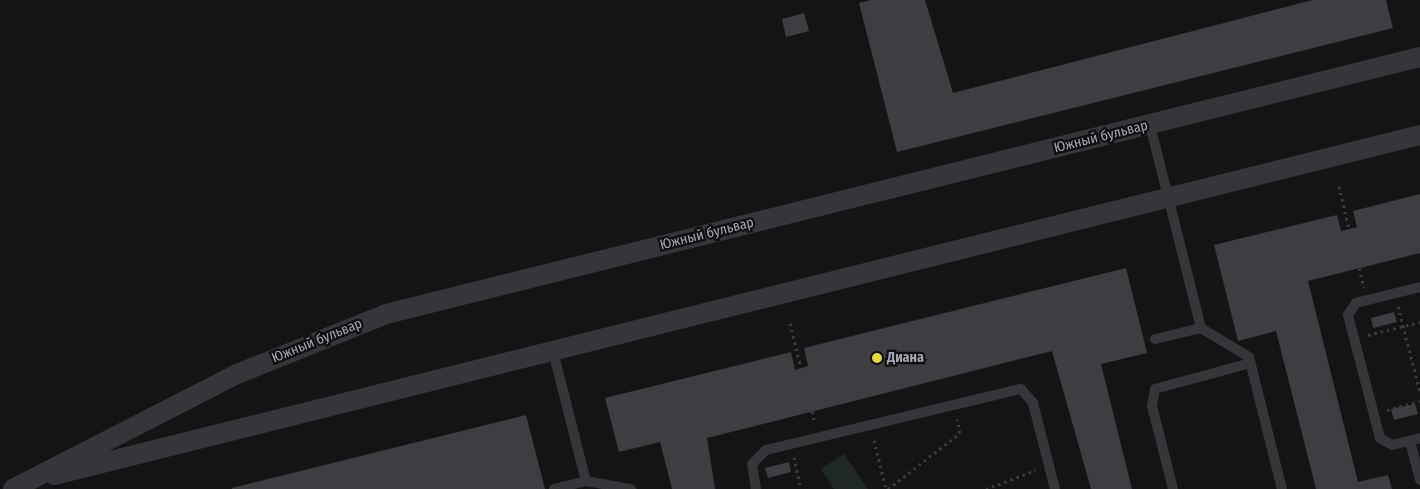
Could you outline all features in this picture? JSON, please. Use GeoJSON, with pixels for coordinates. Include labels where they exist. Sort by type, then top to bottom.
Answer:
{"type":"FeatureCollection","features":[{"type":"Feature","properties":{"kind":"street","name":"Южный бульвар"},"geometry":{"type":"LineString","coordinates":[[17,486],[237,374],[386,314],[1420,58]]}},
{"type":"Feature","properties":{"kind":"street","name":"Южный бульвар"},"geometry":{"type":"LineString","coordinates":[[17,486],[1420,135]]}},
{"type":"Feature","properties":{"kind":"lane"},"geometry":{"type":"LineString","coordinates":[[1150,124],[1201,328]]}},
{"type":"Feature","properties":{"kind":"lane"},"geometry":{"type":"LineString","coordinates":[[1420,287],[1351,305],[1348,315],[1372,414],[1385,442],[1415,440],[1420,480]]}},
{"type":"Feature","properties":{"kind":"lane"},"geometry":{"type":"LineString","coordinates":[[1156,339],[1201,328],[1249,356],[1282,489]]}},
{"type":"Feature","properties":{"kind":"lane"},"geometry":{"type":"LineString","coordinates":[[553,351],[586,481]]}},
{"type":"Feature","properties":{"kind":"lane"},"geometry":{"type":"LineString","coordinates":[[1173,489],[1152,406],[1155,389],[1251,363]]}},
{"type":"Feature","properties":{"kind":"lane"},"geometry":{"type":"LineString","coordinates":[[756,489],[752,464],[756,456],[790,445],[1010,390],[1029,394],[1055,489]]}},
{"type":"Feature","properties":{"kind":"lane"},"geometry":{"type":"LineString","coordinates":[[554,489],[586,481],[630,489]]}},
{"type":"Feature","properties":{"kind":"path"},"geometry":{"type":"LineString","coordinates":[[1339,186],[1349,229]]}},
{"type":"Feature","properties":{"kind":"path"},"geometry":{"type":"LineString","coordinates":[[1395,293],[1420,392]]}},
{"type":"Feature","properties":{"kind":"path"},"geometry":{"type":"LineString","coordinates":[[1353,339],[1420,322]]}},
{"type":"Feature","properties":{"kind":"path"},"geometry":{"type":"LineString","coordinates":[[790,323],[801,368]]}},
{"type":"Feature","properties":{"kind":"path"},"geometry":{"type":"LineString","coordinates":[[1372,414],[1420,402]]}},
{"type":"Feature","properties":{"kind":"path"},"geometry":{"type":"LineString","coordinates":[[870,425],[887,489],[960,433],[953,404]]}},
{"type":"Feature","properties":{"kind":"path"},"geometry":{"type":"LineString","coordinates":[[790,445],[802,489]]}},
{"type":"Feature","properties":{"kind":"path"},"geometry":{"type":"LineString","coordinates":[[986,489],[1008,477],[1049,466]]}},
{"type":"Feature","properties":{"kind":"shaded area"},"geometry":{"type":"Polygon","coordinates":[[[844,454],[868,489],[834,489],[821,469],[844,454]]]}},
{"type":"Feature","properties":{"kind":"building"},"geometry":{"type":"Polygon","coordinates":[[[871,0],[925,0],[953,93],[1313,0],[1386,0],[1393,28],[897,152],[859,3],[871,0]]]}},
{"type":"Feature","properties":{"kind":"building"},"geometry":{"type":"Polygon","coordinates":[[[804,13],[809,31],[786,37],[782,19],[804,13]]]}},
{"type":"Feature","properties":{"kind":"building"},"geometry":{"type":"Polygon","coordinates":[[[1420,194],[1420,253],[1308,281],[1358,482],[1388,475],[1392,489],[1316,489],[1276,331],[1238,341],[1214,245],[1337,215],[1341,231],[1357,227],[1353,211],[1420,194]]]}},
{"type":"Feature","properties":{"kind":"building"},"geometry":{"type":"Polygon","coordinates":[[[1126,268],[1147,353],[1101,364],[1132,489],[1091,489],[1052,351],[707,438],[715,489],[672,489],[660,442],[619,452],[605,398],[791,352],[795,370],[808,366],[804,348],[1126,268]]]}},
{"type":"Feature","properties":{"kind":"building"},"geometry":{"type":"Polygon","coordinates":[[[1394,312],[1397,322],[1373,328],[1371,318],[1394,312]]]}},
{"type":"Feature","properties":{"kind":"building"},"geometry":{"type":"Polygon","coordinates":[[[1415,404],[1418,414],[1394,420],[1391,409],[1415,404]]]}},
{"type":"Feature","properties":{"kind":"building"},"geometry":{"type":"Polygon","coordinates":[[[526,415],[545,489],[232,489],[232,488],[526,415]]]}},
{"type":"Feature","properties":{"kind":"building"},"geometry":{"type":"Polygon","coordinates":[[[789,462],[791,472],[768,478],[765,468],[789,462]]]}},
{"type":"Feature","properties":{"kind":"place","name":"Диана"},"geometry":{"type":"Point","coordinates":[877,358]}}]}
